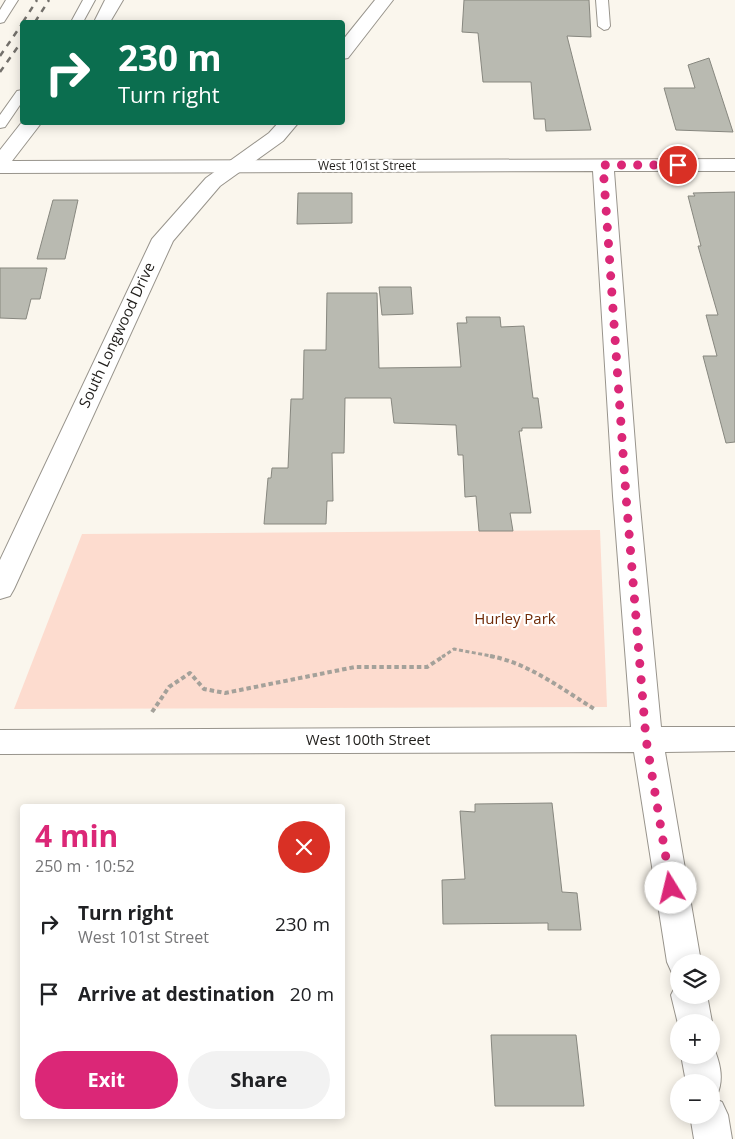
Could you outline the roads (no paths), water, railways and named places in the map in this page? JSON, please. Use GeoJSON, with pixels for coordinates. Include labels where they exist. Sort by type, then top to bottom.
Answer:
{"type":"FeatureCollection","features":[{"type":"Feature","properties":{"kind":"street"},"geometry":{"type":"LineString","coordinates":[[103,20],[114,0]]}},
{"type":"Feature","properties":{"kind":"street"},"geometry":{"type":"LineString","coordinates":[[345,50],[384,0]]}},
{"type":"Feature","properties":{"kind":"street"},"geometry":{"type":"LineString","coordinates":[[0,165],[31,125]]}},
{"type":"Feature","properties":{"kind":"street","name":"South Longwood Drive"},"geometry":{"type":"LineString","coordinates":[[0,589],[163,239],[212,182],[276,137],[287,125]]}},
{"type":"Feature","properties":{"kind":"street","name":"West 101st Street"},"geometry":{"type":"LineString","coordinates":[[0,165],[735,165]]}},
{"type":"Feature","properties":{"kind":"street"},"geometry":{"type":"LineString","coordinates":[[603,165],[626,496],[646,739],[683,954]]}},
{"type":"Feature","properties":{"kind":"street","name":"West 100th Street"},"geometry":{"type":"LineString","coordinates":[[0,742],[735,739]]}},
{"type":"Feature","properties":{"kind":"street"},"geometry":{"type":"LineString","coordinates":[[710,1124],[713,1139]]}},
{"type":"Feature","properties":{"kind":"lane"},"geometry":{"type":"LineString","coordinates":[[0,19],[12,0]]}},
{"type":"Feature","properties":{"kind":"lane"},"geometry":{"type":"LineString","coordinates":[[78,20],[89,0]]}},
{"type":"Feature","properties":{"kind":"lane"},"geometry":{"type":"LineString","coordinates":[[602,0],[604,26]]}},
{"type":"Feature","properties":{"kind":"lane"},"geometry":{"type":"LineString","coordinates":[[0,124],[20,97]]}},
{"type":"Feature","properties":{"kind":"railway"},"geometry":{"type":"LineString","coordinates":[[24,20],[37,0]]}},
{"type":"Feature","properties":{"kind":"railway"},"geometry":{"type":"LineString","coordinates":[[36,20],[49,0]]}},
{"type":"Feature","properties":{"kind":"railway"},"geometry":{"type":"LineString","coordinates":[[0,56],[20,27]]}},
{"type":"Feature","properties":{"kind":"railway"},"geometry":{"type":"LineString","coordinates":[[0,72],[20,44]]}},
{"type":"Feature","properties":{"kind":"park label","name":"Hurley Park"},"geometry":{"type":"Point","coordinates":[515,619]}}]}
